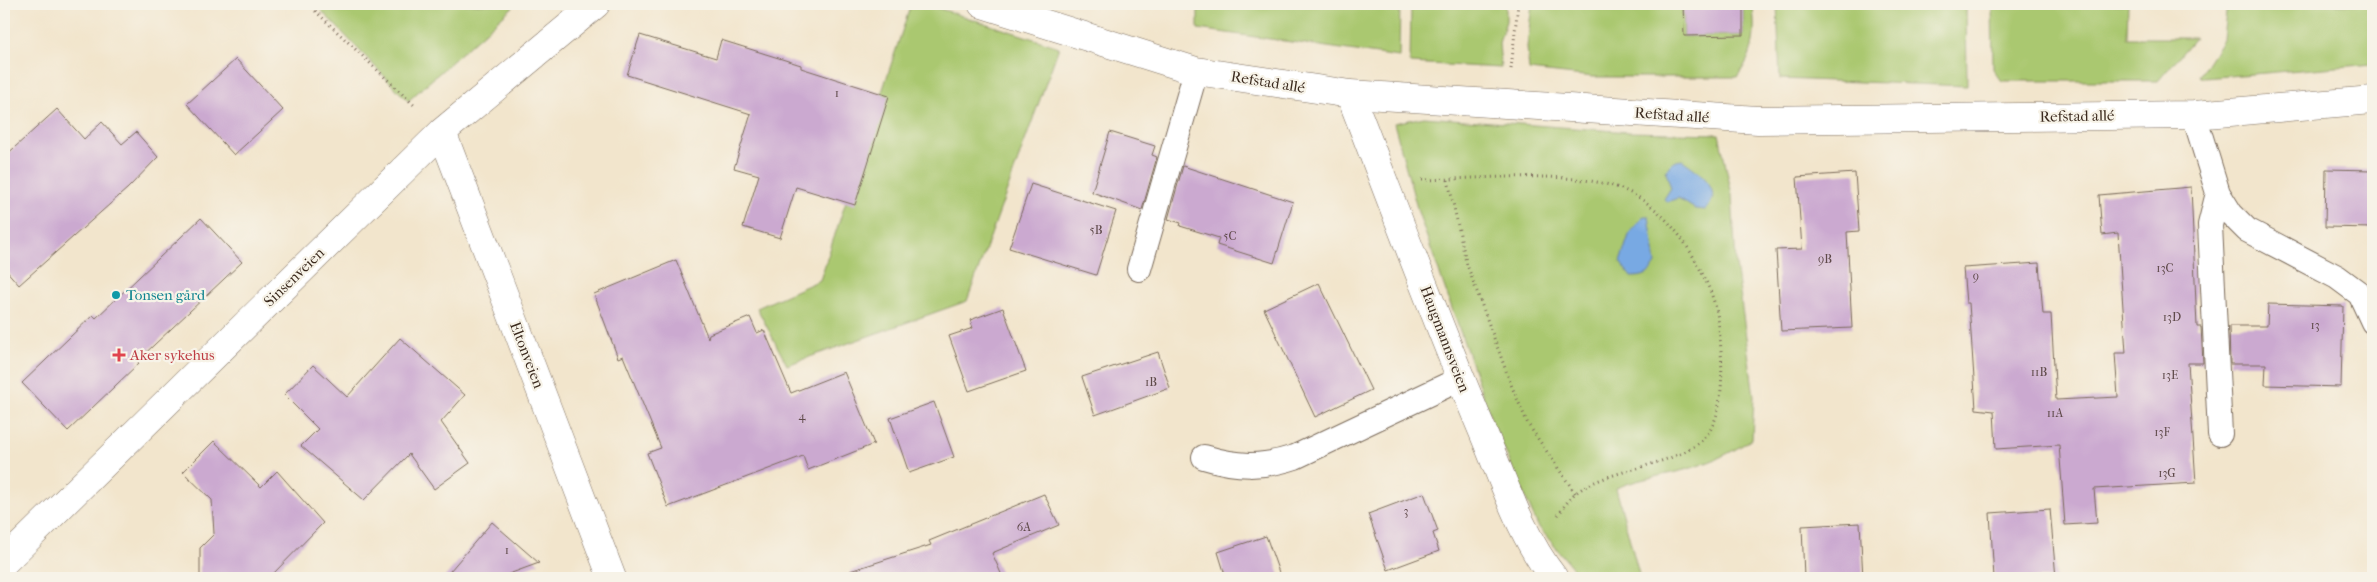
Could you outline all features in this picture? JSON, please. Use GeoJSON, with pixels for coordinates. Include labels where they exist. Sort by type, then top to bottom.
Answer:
{"type":"FeatureCollection","features":[{"type":"Feature","properties":{"kind":"street","name":"Sinsenveien"},"geometry":{"type":"LineString","coordinates":[[4,562],[442,132],[596,4]]}},
{"type":"Feature","properties":{"kind":"street","name":"Refstad allé"},"geometry":{"type":"LineString","coordinates":[[982,4],[1196,71],[1350,94],[1758,120],[2194,115],[2373,100]]}},
{"type":"Feature","properties":{"kind":"street","name":"Haugmannsveien"},"geometry":{"type":"LineString","coordinates":[[1350,94],[1460,379],[1546,576]]}},
{"type":"Feature","properties":{"kind":"street","name":"Eltonveien"},"geometry":{"type":"LineString","coordinates":[[442,132],[612,578]]}},
{"type":"Feature","properties":{"kind":"lane"},"geometry":{"type":"LineString","coordinates":[[1139,269],[1196,71]]}},
{"type":"Feature","properties":{"kind":"lane"},"geometry":{"type":"LineString","coordinates":[[2194,115],[2218,193],[2231,214],[2247,230],[2338,277],[2360,294],[2373,322]]}},
{"type":"Feature","properties":{"kind":"lane"},"geometry":{"type":"LineString","coordinates":[[2218,193],[2210,225],[2220,434]]}},
{"type":"Feature","properties":{"kind":"lane"},"geometry":{"type":"LineString","coordinates":[[1204,457],[1228,464],[1271,465],[1294,457],[1460,379]]}},
{"type":"Feature","properties":{"kind":"path"},"geometry":{"type":"LineString","coordinates":[[308,4],[442,132]]}},
{"type":"Feature","properties":{"kind":"path"},"geometry":{"type":"LineString","coordinates":[[1506,104],[1518,4]]}},
{"type":"Feature","properties":{"kind":"path"},"geometry":{"type":"LineString","coordinates":[[1384,181],[1567,179],[1624,190],[1656,210],[1683,240],[1707,282],[1717,310],[1721,344],[1721,382],[1716,413],[1710,431],[1699,444],[1675,455],[1608,476],[1575,493],[1553,521],[1531,541]]}},
{"type":"Feature","properties":{"kind":"path"},"geometry":{"type":"LineString","coordinates":[[1448,180],[1466,262],[1512,387],[1528,424],[1575,493]]}},
{"type":"Feature","properties":{"kind":"green space"},"geometry":{"type":"Polygon","coordinates":[[[315,4],[516,4],[408,101],[315,4]]]}},
{"type":"Feature","properties":{"kind":"green space"},"geometry":{"type":"Polygon","coordinates":[[[911,4],[925,4],[1059,47],[967,301],[787,365],[757,308],[820,280],[911,4]]]}},
{"type":"Feature","properties":{"kind":"green space"},"geometry":{"type":"Polygon","coordinates":[[[1198,4],[1400,4],[1399,57],[1198,29],[1198,4]]]}},
{"type":"Feature","properties":{"kind":"green space"},"geometry":{"type":"Polygon","coordinates":[[[1411,4],[1506,4],[1506,21],[1499,43],[1501,68],[1410,63],[1411,4]]]}},
{"type":"Feature","properties":{"kind":"green space"},"geometry":{"type":"Polygon","coordinates":[[[1532,4],[1683,4],[1684,36],[1743,35],[1743,8],[1753,8],[1754,36],[1747,60],[1737,77],[1593,77],[1529,70],[1527,47],[1532,4]]]}},
{"type":"Feature","properties":{"kind":"green space"},"geometry":{"type":"Polygon","coordinates":[[[1777,4],[1966,4],[1967,86],[1780,79],[1777,4]]]}},
{"type":"Feature","properties":{"kind":"green space"},"geometry":{"type":"Polygon","coordinates":[[[1992,4],[2128,4],[2127,38],[2195,38],[2158,81],[2002,81],[1993,69],[1992,4]]]}},
{"type":"Feature","properties":{"kind":"green space"},"geometry":{"type":"Polygon","coordinates":[[[2227,4],[2373,4],[2373,64],[2204,78],[2199,76],[2223,39],[2227,4]]]}},
{"type":"Feature","properties":{"kind":"green space"},"geometry":{"type":"Polygon","coordinates":[[[1424,117],[1629,132],[1719,134],[1732,195],[1736,264],[1754,396],[1752,439],[1710,462],[1616,488],[1640,578],[1581,578],[1538,526],[1491,419],[1418,212],[1394,123],[1424,117]]]}},
{"type":"Feature","properties":{"kind":"water"},"geometry":{"type":"Polygon","coordinates":[[[1682,160],[1708,182],[1713,196],[1711,203],[1705,210],[1695,209],[1678,198],[1667,202],[1664,199],[1671,188],[1666,172],[1667,169],[1672,163],[1682,160]]]}},
{"type":"Feature","properties":{"kind":"water"},"geometry":{"type":"Polygon","coordinates":[[[1644,216],[1649,216],[1656,264],[1646,275],[1631,277],[1620,262],[1630,232],[1644,216]]]}},
{"type":"Feature","properties":{"kind":"building"},"geometry":{"type":"Polygon","coordinates":[[[1683,4],[1743,4],[1743,35],[1684,36],[1683,4]]]}},
{"type":"Feature","properties":{"kind":"building"},"geometry":{"type":"Polygon","coordinates":[[[640,35],[716,58],[721,40],[801,65],[801,68],[889,96],[855,205],[796,187],[780,238],[743,227],[759,175],[734,168],[751,114],[627,75],[640,35]]]}},
{"type":"Feature","properties":{"kind":"building"},"geometry":{"type":"Polygon","coordinates":[[[236,59],[283,110],[234,155],[187,104],[236,59]]]}},
{"type":"Feature","properties":{"kind":"building"},"geometry":{"type":"Polygon","coordinates":[[[57,109],[84,139],[102,122],[122,144],[136,132],[158,157],[128,188],[19,285],[4,268],[4,157],[57,109]]]}},
{"type":"Feature","properties":{"kind":"building"},"geometry":{"type":"Polygon","coordinates":[[[1110,132],[1155,146],[1152,155],[1157,157],[1142,210],[1092,192],[1110,132]]]}},
{"type":"Feature","properties":{"kind":"building"},"geometry":{"type":"Polygon","coordinates":[[[1183,166],[1293,202],[1274,263],[1217,245],[1219,238],[1180,226],[1181,223],[1168,219],[1183,166]]]}},
{"type":"Feature","properties":{"kind":"building"},"geometry":{"type":"Polygon","coordinates":[[[2326,169],[2373,170],[2373,228],[2325,227],[2326,169]]]}},
{"type":"Feature","properties":{"kind":"building"},"geometry":{"type":"Polygon","coordinates":[[[1855,173],[1859,231],[1847,232],[1852,328],[1781,331],[1776,250],[1802,249],[1797,177],[1855,173]]]}},
{"type":"Feature","properties":{"kind":"building"},"geometry":{"type":"Polygon","coordinates":[[[1031,184],[1116,211],[1096,275],[1009,248],[1031,184]]]}},
{"type":"Feature","properties":{"kind":"building"},"geometry":{"type":"Polygon","coordinates":[[[2191,187],[2197,327],[2201,327],[2203,363],[2188,363],[2196,483],[2094,489],[2097,523],[2065,525],[2059,445],[1996,449],[1994,411],[1976,409],[1969,303],[1966,303],[1963,268],[2039,263],[2043,314],[2051,314],[2056,400],[2118,397],[2115,353],[2126,353],[2118,233],[2102,235],[2099,195],[2191,187]]]}},
{"type":"Feature","properties":{"kind":"building"},"geometry":{"type":"Polygon","coordinates":[[[201,218],[242,262],[137,361],[139,363],[68,431],[22,383],[93,315],[96,318],[201,218]]]}},
{"type":"Feature","properties":{"kind":"building"},"geometry":{"type":"Polygon","coordinates":[[[676,260],[708,338],[709,334],[750,317],[757,333],[764,330],[791,393],[844,372],[874,444],[808,470],[803,456],[668,507],[647,453],[661,448],[623,356],[618,358],[594,294],[676,260]]]}},
{"type":"Feature","properties":{"kind":"building"},"geometry":{"type":"Polygon","coordinates":[[[1319,283],[1371,390],[1315,417],[1264,309],[1319,283]]]}},
{"type":"Feature","properties":{"kind":"building"},"geometry":{"type":"Polygon","coordinates":[[[2268,304],[2343,306],[2341,387],[2265,385],[2266,364],[2230,364],[2229,326],[2267,326],[2268,304]]]}},
{"type":"Feature","properties":{"kind":"building"},"geometry":{"type":"Polygon","coordinates":[[[1003,308],[1026,371],[969,391],[949,336],[973,328],[970,320],[1003,308]]]}},
{"type":"Feature","properties":{"kind":"building"},"geometry":{"type":"Polygon","coordinates":[[[400,338],[465,395],[441,422],[470,463],[434,489],[409,454],[364,500],[301,446],[318,429],[284,395],[313,365],[347,397],[400,338]]]}},
{"type":"Feature","properties":{"kind":"building"},"geometry":{"type":"Polygon","coordinates":[[[1158,352],[1170,388],[1095,415],[1082,377],[1158,352]]]}},
{"type":"Feature","properties":{"kind":"building"},"geometry":{"type":"Polygon","coordinates":[[[934,402],[954,457],[909,473],[890,418],[934,402]]]}},
{"type":"Feature","properties":{"kind":"building"},"geometry":{"type":"Polygon","coordinates":[[[214,441],[261,487],[277,471],[323,523],[269,578],[200,578],[200,548],[214,534],[212,500],[183,472],[214,441]]]}},
{"type":"Feature","properties":{"kind":"building"},"geometry":{"type":"Polygon","coordinates":[[[1424,493],[1438,531],[1433,533],[1439,551],[1388,570],[1368,514],[1424,493]]]}},
{"type":"Feature","properties":{"kind":"building"},"geometry":{"type":"Polygon","coordinates":[[[1044,494],[1059,525],[992,553],[1003,578],[851,578],[850,571],[931,545],[929,541],[1044,494]]]}},
{"type":"Feature","properties":{"kind":"building"},"geometry":{"type":"Polygon","coordinates":[[[2050,509],[2056,578],[1994,578],[1990,513],[2050,509]]]}},
{"type":"Feature","properties":{"kind":"building"},"geometry":{"type":"Polygon","coordinates":[[[492,522],[539,563],[498,578],[444,578],[492,522]]]}},
{"type":"Feature","properties":{"kind":"building"},"geometry":{"type":"Polygon","coordinates":[[[1860,523],[1863,578],[1804,578],[1802,526],[1860,523]]]}},
{"type":"Feature","properties":{"kind":"building"},"geometry":{"type":"Polygon","coordinates":[[[1266,536],[1281,578],[1226,578],[1218,552],[1266,536]]]}},
{"type":"Feature","properties":{"kind":"place","name":"Tonsen gård"},"geometry":{"type":"Point","coordinates":[116,295]}},
{"type":"Feature","properties":{"kind":"place","name":"Aker sykehus"},"geometry":{"type":"Point","coordinates":[119,355]}}]}
